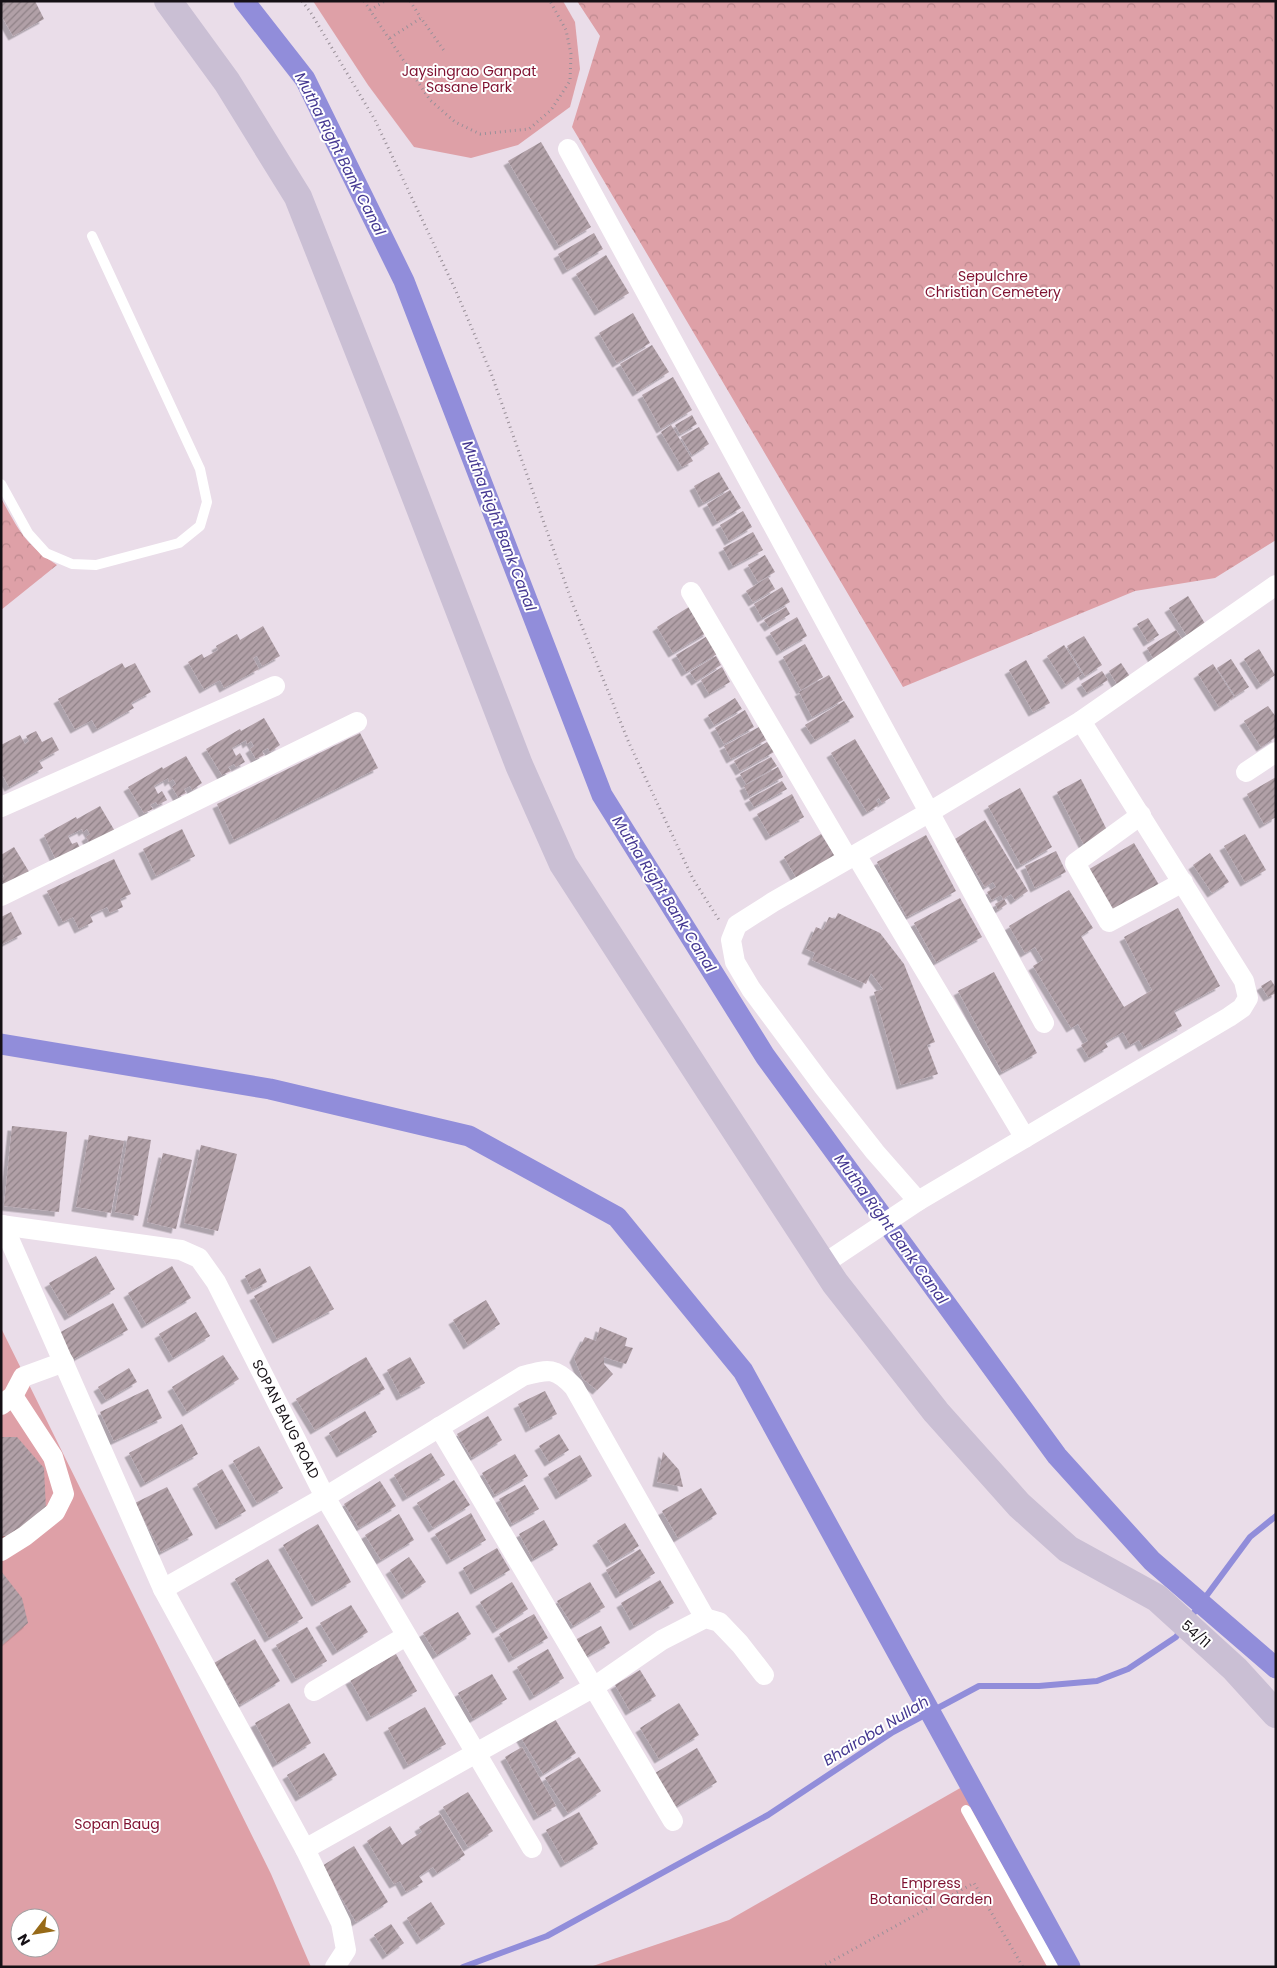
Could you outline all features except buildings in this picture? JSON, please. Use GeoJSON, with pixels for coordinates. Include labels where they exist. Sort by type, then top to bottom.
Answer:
{"type":"FeatureCollection","features":[{"type":"Feature","properties":{"kind":"street","name":"54/11"},"geometry":{"type":"LineString","coordinates":[[168,1],[227,82],[298,197],[519,766],[563,864],[833,1258],[936,1412],[1019,1505],[1068,1549],[1157,1598],[1235,1669],[1276,1714]]}},
{"type":"Feature","properties":{"kind":"street"},"geometry":{"type":"LineString","coordinates":[[568,149],[1044,1024]]}},
{"type":"Feature","properties":{"kind":"street"},"geometry":{"type":"LineString","coordinates":[[911,1206],[875,1152],[822,1086],[751,989],[736,962],[731,940],[737,925],[1081,721],[1276,585]]}},
{"type":"Feature","properties":{"kind":"street"},"geometry":{"type":"LineString","coordinates":[[690,592],[1025,1138]]}},
{"type":"Feature","properties":{"kind":"street"},"geometry":{"type":"LineString","coordinates":[[1,807],[275,686]]}},
{"type":"Feature","properties":{"kind":"street"},"geometry":{"type":"LineString","coordinates":[[833,1258],[911,1206],[1229,1017],[1242,1008],[1248,998],[1244,981],[1081,721]]}},
{"type":"Feature","properties":{"kind":"street"},"geometry":{"type":"LineString","coordinates":[[1,896],[357,722]]}},
{"type":"Feature","properties":{"kind":"street"},"geometry":{"type":"LineString","coordinates":[[1246,772],[1276,752]]}},
{"type":"Feature","properties":{"kind":"street"},"geometry":{"type":"LineString","coordinates":[[1141,815],[1075,863],[1109,922],[1183,882]]}},
{"type":"Feature","properties":{"kind":"street"},"geometry":{"type":"LineString","coordinates":[[2,1225],[163,1589],[305,1849],[341,1923],[346,1950],[336,1967]]}},
{"type":"Feature","properties":{"kind":"street","name":"SOPAN BAUG ROAD"},"geometry":{"type":"LineString","coordinates":[[2,1225],[180,1250],[199,1258],[216,1282],[325,1498],[532,1848]]}},
{"type":"Feature","properties":{"kind":"street"},"geometry":{"type":"LineString","coordinates":[[1,1551],[4,1551],[25,1536],[55,1512],[64,1494],[53,1457],[7,1400],[23,1377],[64,1362]]}},
{"type":"Feature","properties":{"kind":"street"},"geometry":{"type":"LineString","coordinates":[[163,1589],[325,1498],[523,1376],[541,1371],[560,1373],[574,1387],[705,1618]]}},
{"type":"Feature","properties":{"kind":"street"},"geometry":{"type":"LineString","coordinates":[[439,1427],[673,1821]]}},
{"type":"Feature","properties":{"kind":"street"},"geometry":{"type":"LineString","coordinates":[[305,1849],[594,1687],[662,1640],[705,1618],[719,1622],[740,1644],[764,1675]]}},
{"type":"Feature","properties":{"kind":"street"},"geometry":{"type":"LineString","coordinates":[[314,1691],[406,1636]]}},
{"type":"Feature","properties":{"kind":"lane"},"geometry":{"type":"LineString","coordinates":[[1,484],[28,533],[46,552],[72,564],[96,566],[179,543],[200,526],[207,502],[200,469],[92,236]]}},
{"type":"Feature","properties":{"kind":"lane"},"geometry":{"type":"LineString","coordinates":[[966,1810],[1053,1967]]}},
{"type":"Feature","properties":{"kind":"path"},"geometry":{"type":"LineString","coordinates":[[302,1],[376,120],[455,289],[491,373],[572,602],[629,742],[693,879],[731,940]]}},
{"type":"Feature","properties":{"kind":"path"},"geometry":{"type":"LineString","coordinates":[[364,1],[430,100],[455,122],[480,134],[529,130],[551,110],[570,81],[571,54],[566,30],[550,1]]}},
{"type":"Feature","properties":{"kind":"path"},"geometry":{"type":"LineString","coordinates":[[370,10],[385,1]]}},
{"type":"Feature","properties":{"kind":"path"},"geometry":{"type":"LineString","coordinates":[[410,1],[445,52]]}},
{"type":"Feature","properties":{"kind":"path"},"geometry":{"type":"LineString","coordinates":[[390,38],[421,18]]}},
{"type":"Feature","properties":{"kind":"path"},"geometry":{"type":"LineString","coordinates":[[821,1967],[974,1884],[1023,1967]]}},
{"type":"Feature","properties":{"kind":"green space","name":"Jaysingrao Ganpat Sasane Park"},"geometry":{"type":"Polygon","coordinates":[[[313,1],[563,1],[575,22],[580,69],[570,107],[518,145],[471,158],[414,147],[368,85],[313,1]]]}},
{"type":"Feature","properties":{"kind":"green space","name":"Sepulchre Christian Cemetery"},"geometry":{"type":"Polygon","coordinates":[[[577,1],[1276,1],[1276,540],[1215,578],[1135,591],[903,687],[572,127],[600,36],[577,1]]]}},
{"type":"Feature","properties":{"kind":"green space"},"geometry":{"type":"Polygon","coordinates":[[[1,498],[24,536],[37,550],[57,565],[1,610],[1,498]]]}},
{"type":"Feature","properties":{"kind":"green space","name":"Sopan Baug"},"geometry":{"type":"Polygon","coordinates":[[[1,1328],[271,1874],[311,1967],[1,1967],[1,1328]]]}},
{"type":"Feature","properties":{"kind":"green space","name":"Empress Botanical Garden"},"geometry":{"type":"Polygon","coordinates":[[[962,1787],[1058,1967],[590,1967],[729,1920],[962,1787]]]}},
{"type":"Feature","properties":{"kind":"waterway","name":"Mutha Right Bank Canal"},"geometry":{"type":"LineString","coordinates":[[244,1],[305,79],[404,281],[602,795],[765,1056],[1057,1456],[1152,1561],[1276,1668]]}},
{"type":"Feature","properties":{"kind":"waterway"},"geometry":{"type":"LineString","coordinates":[[1,1044],[270,1089],[469,1136],[617,1217],[743,1371],[1070,1967]]}},
{"type":"Feature","properties":{"kind":"waterway","name":"Bhairoba Nullah"},"geometry":{"type":"LineString","coordinates":[[1190,1618],[1250,1537],[1276,1516]]}},
{"type":"Feature","properties":{"kind":"waterway","name":"Bhairoba Nullah"},"geometry":{"type":"LineString","coordinates":[[463,1967],[547,1936],[768,1815],[893,1732],[979,1686],[1039,1686],[1097,1681],[1128,1669],[1176,1637],[1181,1630]]}}]}
